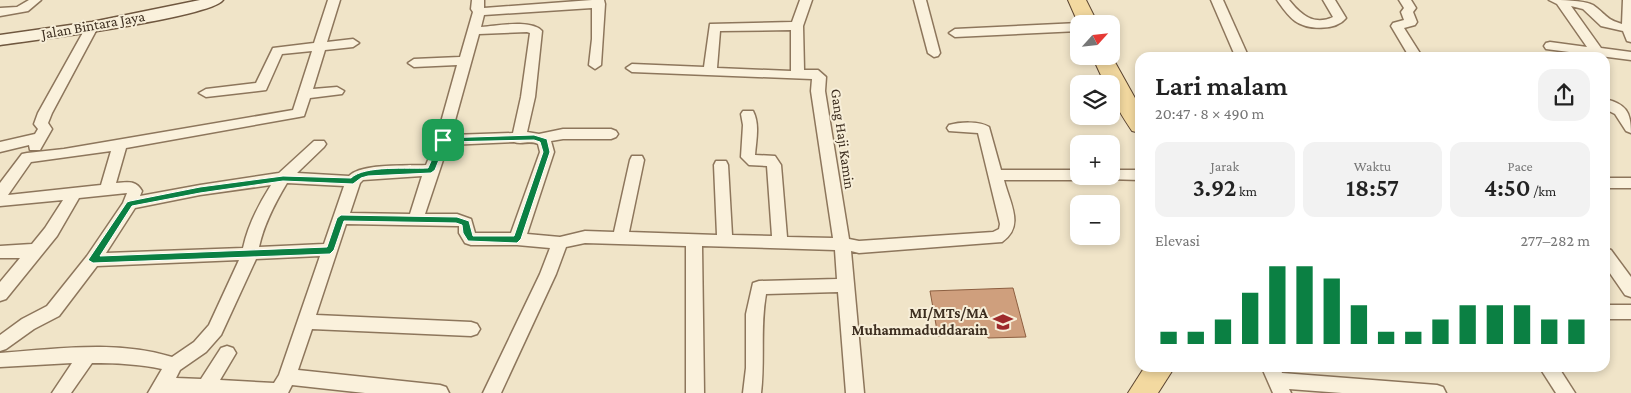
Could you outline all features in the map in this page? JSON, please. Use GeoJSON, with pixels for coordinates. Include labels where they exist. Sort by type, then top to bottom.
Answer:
{"type":"FeatureCollection","features":[{"type":"Feature","properties":{"kind":"main road"},"geometry":{"type":"LineString","coordinates":[[1077,0],[1084,15]]}},
{"type":"Feature","properties":{"kind":"main road"},"geometry":{"type":"LineString","coordinates":[[1106,65],[1135,117]]}},
{"type":"Feature","properties":{"kind":"main road"},"geometry":{"type":"LineString","coordinates":[[1142,393],[1157,372]]}},
{"type":"Feature","properties":{"kind":"street"},"geometry":{"type":"LineString","coordinates":[[0,12],[24,9],[36,0]]}},
{"type":"Feature","properties":{"kind":"street","name":"Jalan Bintara Jaya"},"geometry":{"type":"LineString","coordinates":[[0,40],[92,27],[199,6],[215,0]]}},
{"type":"Feature","properties":{"kind":"street"},"geometry":{"type":"LineString","coordinates":[[27,158],[64,154],[301,112],[334,0]]}},
{"type":"Feature","properties":{"kind":"street"},"geometry":{"type":"LineString","coordinates":[[632,68],[798,75],[797,26],[806,0]]}},
{"type":"Feature","properties":{"kind":"street"},"geometry":{"type":"LineString","coordinates":[[920,0],[934,53]]}},
{"type":"Feature","properties":{"kind":"street"},"geometry":{"type":"LineString","coordinates":[[1217,0],[1240,52]]}},
{"type":"Feature","properties":{"kind":"street"},"geometry":{"type":"LineString","coordinates":[[1283,0],[1297,18],[1307,24],[1335,22],[1340,18],[1329,0]]}},
{"type":"Feature","properties":{"kind":"street"},"geometry":{"type":"LineString","coordinates":[[1400,0],[1405,0],[1410,8],[1407,12],[1411,23],[1397,26],[1413,52]]}},
{"type":"Feature","properties":{"kind":"street"},"geometry":{"type":"LineString","coordinates":[[1558,0],[1587,6],[1605,23],[1630,33],[1629,0]]}},
{"type":"Feature","properties":{"kind":"street"},"geometry":{"type":"LineString","coordinates":[[1558,0],[1596,51]]}},
{"type":"Feature","properties":{"kind":"street"},"geometry":{"type":"LineString","coordinates":[[416,219],[431,170],[443,140],[478,6],[598,2],[595,65]]}},
{"type":"Feature","properties":{"kind":"street"},"geometry":{"type":"LineString","coordinates":[[710,70],[714,27],[797,26]]}},
{"type":"Feature","properties":{"kind":"street"},"geometry":{"type":"LineString","coordinates":[[0,194],[44,132],[45,129],[41,124],[46,113],[92,27]]}},
{"type":"Feature","properties":{"kind":"street"},"geometry":{"type":"LineString","coordinates":[[955,33],[1070,27]]}},
{"type":"Feature","properties":{"kind":"street"},"geometry":{"type":"LineString","coordinates":[[473,31],[528,28],[536,31],[528,96],[519,138]]}},
{"type":"Feature","properties":{"kind":"street"},"geometry":{"type":"LineString","coordinates":[[206,92],[259,88],[264,85],[276,51],[352,42]]}},
{"type":"Feature","properties":{"kind":"street"},"geometry":{"type":"LineString","coordinates":[[1550,46],[1603,52]]}},
{"type":"Feature","properties":{"kind":"street"},"geometry":{"type":"LineString","coordinates":[[1610,53],[1631,56]]}},
{"type":"Feature","properties":{"kind":"street"},"geometry":{"type":"LineString","coordinates":[[414,63],[465,61]]}},
{"type":"Feature","properties":{"kind":"street","name":"Gang Haji Kamin"},"geometry":{"type":"LineString","coordinates":[[798,75],[813,73],[819,77],[818,91],[842,244]]}},
{"type":"Feature","properties":{"kind":"street"},"geometry":{"type":"LineString","coordinates":[[306,94],[337,91]]}},
{"type":"Feature","properties":{"kind":"street"},"geometry":{"type":"LineString","coordinates":[[1610,106],[1620,111],[1631,128]]}},
{"type":"Feature","properties":{"kind":"street"},"geometry":{"type":"LineString","coordinates":[[748,114],[750,125],[748,157],[754,160],[770,160],[774,165],[780,242]]}},
{"type":"Feature","properties":{"kind":"street"},"geometry":{"type":"LineString","coordinates":[[341,218],[463,221],[466,223],[467,233],[471,239],[517,239],[560,242],[585,238],[620,238],[842,244],[859,247],[996,238],[1004,232],[1008,224],[984,130],[982,128],[954,128]]}},
{"type":"Feature","properties":{"kind":"street"},"geometry":{"type":"LineString","coordinates":[[443,140],[540,138],[563,134],[611,134]]}},
{"type":"Feature","properties":{"kind":"street"},"geometry":{"type":"LineString","coordinates":[[0,147],[38,137],[40,139]]}},
{"type":"Feature","properties":{"kind":"street"},"geometry":{"type":"LineString","coordinates":[[517,239],[547,152],[546,144],[540,138]]}},
{"type":"Feature","properties":{"kind":"street"},"geometry":{"type":"LineString","coordinates":[[107,191],[120,143]]}},
{"type":"Feature","properties":{"kind":"street"},"geometry":{"type":"LineString","coordinates":[[160,389],[174,365],[200,347],[215,330],[250,254],[254,235],[268,204],[283,178],[319,144]]}},
{"type":"Feature","properties":{"kind":"street"},"geometry":{"type":"LineString","coordinates":[[620,238],[637,160]]}},
{"type":"Feature","properties":{"kind":"street"},"geometry":{"type":"LineString","coordinates":[[721,165],[725,241]]}},
{"type":"Feature","properties":{"kind":"street"},"geometry":{"type":"LineString","coordinates":[[282,387],[306,322],[353,181],[358,176],[368,173],[431,170]]}},
{"type":"Feature","properties":{"kind":"street"},"geometry":{"type":"LineString","coordinates":[[995,175],[1070,175]]}},
{"type":"Feature","properties":{"kind":"street"},"geometry":{"type":"LineString","coordinates":[[1120,175],[1135,175]]}},
{"type":"Feature","properties":{"kind":"street"},"geometry":{"type":"LineString","coordinates":[[130,204],[200,190],[283,178],[353,181]]}},
{"type":"Feature","properties":{"kind":"street"},"geometry":{"type":"LineString","coordinates":[[1610,183],[1631,183]]}},
{"type":"Feature","properties":{"kind":"street"},"geometry":{"type":"LineString","coordinates":[[0,200],[135,188],[130,204],[93,260],[53,311],[28,324],[2,358]]}},
{"type":"Feature","properties":{"kind":"street"},"geometry":{"type":"LineString","coordinates":[[0,294],[51,232],[75,192]]}},
{"type":"Feature","properties":{"kind":"street"},"geometry":{"type":"LineString","coordinates":[[694,240],[695,393]]}},
{"type":"Feature","properties":{"kind":"street"},"geometry":{"type":"LineString","coordinates":[[492,393],[548,274],[560,242]]}},
{"type":"Feature","properties":{"kind":"street"},"geometry":{"type":"LineString","coordinates":[[842,244],[855,393]]}},
{"type":"Feature","properties":{"kind":"street"},"geometry":{"type":"LineString","coordinates":[[0,252],[24,252],[38,249]]}},
{"type":"Feature","properties":{"kind":"street"},"geometry":{"type":"LineString","coordinates":[[93,260],[330,250]]}},
{"type":"Feature","properties":{"kind":"street"},"geometry":{"type":"LineString","coordinates":[[1610,261],[1631,290]]}},
{"type":"Feature","properties":{"kind":"street"},"geometry":{"type":"LineString","coordinates":[[752,393],[755,368],[754,314],[760,288],[845,284]]}},
{"type":"Feature","properties":{"kind":"street"},"geometry":{"type":"LineString","coordinates":[[1610,312],[1631,312]]}},
{"type":"Feature","properties":{"kind":"street"},"geometry":{"type":"LineString","coordinates":[[306,322],[471,329]]}},
{"type":"Feature","properties":{"kind":"street"},"geometry":{"type":"LineString","coordinates":[[206,387],[227,353]]}},
{"type":"Feature","properties":{"kind":"street"},"geometry":{"type":"LineString","coordinates":[[2,358],[88,355],[162,360],[174,365]]}},
{"type":"Feature","properties":{"kind":"street"},"geometry":{"type":"LineString","coordinates":[[61,393],[88,355]]}},
{"type":"Feature","properties":{"kind":"street"},"geometry":{"type":"LineString","coordinates":[[1551,372],[1566,393]]}},
{"type":"Feature","properties":{"kind":"street"},"geometry":{"type":"LineString","coordinates":[[1277,380],[1437,393]]}},
{"type":"Feature","properties":{"kind":"street"},"geometry":{"type":"LineString","coordinates":[[160,389],[282,387],[440,393]]}},
{"type":"Feature","properties":{"kind":"building","name":"MI/MTs/MA Muhammaduddarain"},"geometry":{"type":"Polygon","coordinates":[[[1013,288],[1026,337],[988,338],[987,334],[938,336],[930,291],[1013,288]]]}},
{"type":"Feature","properties":{"kind":"place","name":"MI/MTs/MA Muhammaduddarain"},"geometry":{"type":"Point","coordinates":[1003,322]}},
{"type":"Feature","properties":{"kind":"route"},"geometry":{"type":"LineString","coordinates":[[534,137],[544,141],[547,152],[517,239],[471,239],[468,237],[466,223],[457,220],[341,218],[330,250],[93,260],[130,204],[200,190],[283,178],[353,181],[358,176],[368,173],[431,170],[443,140],[534,137]]}}]}
